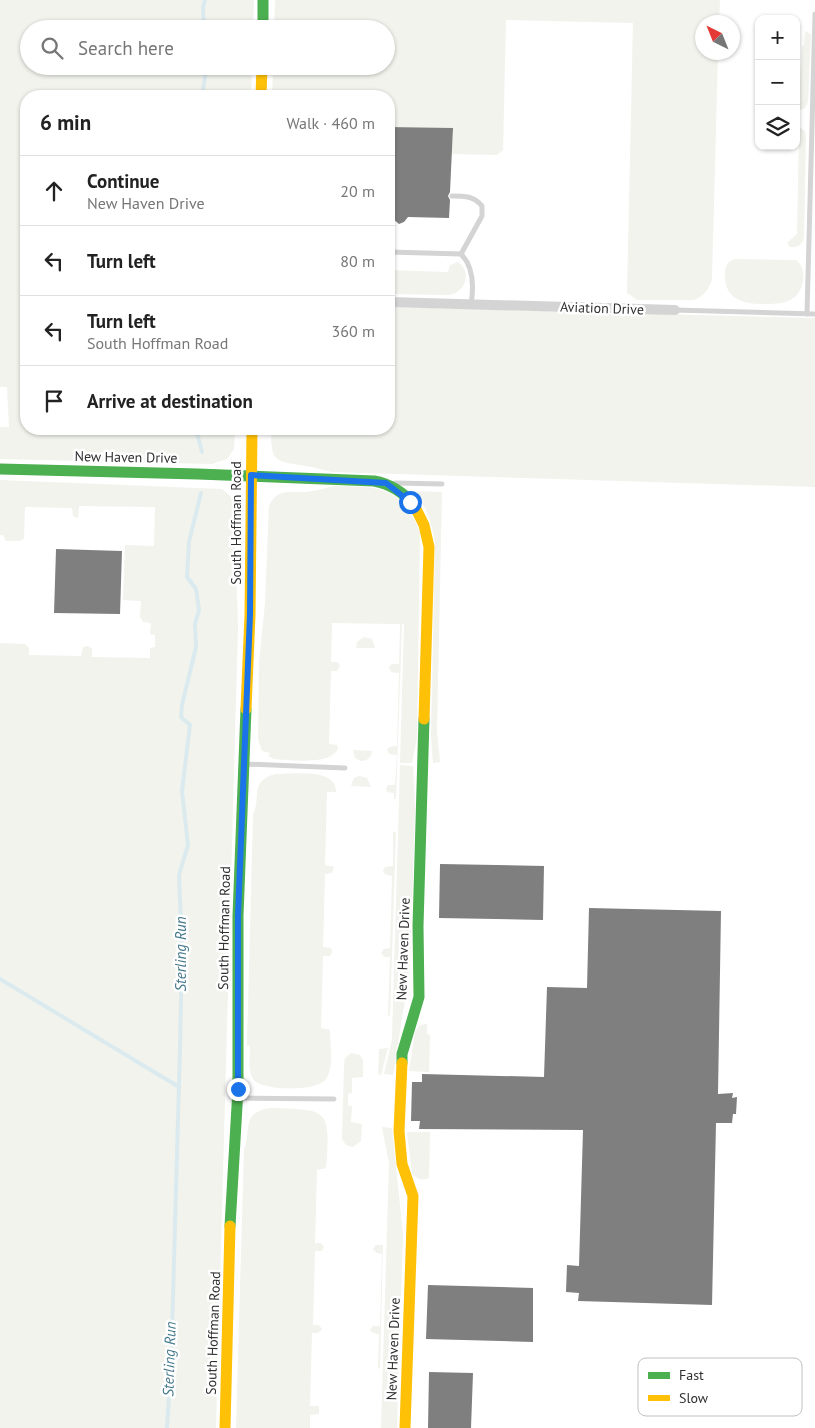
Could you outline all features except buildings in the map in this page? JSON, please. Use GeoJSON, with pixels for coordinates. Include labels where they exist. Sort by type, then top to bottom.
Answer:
{"type":"FeatureCollection","features":[{"type":"Feature","properties":{"kind":"street"},"geometry":{"type":"LineString","coordinates":[[263,0],[263,20]]}},
{"type":"Feature","properties":{"kind":"street"},"geometry":{"type":"LineString","coordinates":[[261,90],[262,75]]}},
{"type":"Feature","properties":{"kind":"street","name":"Aviation Drive"},"geometry":{"type":"LineString","coordinates":[[395,302],[675,310]]}},
{"type":"Feature","properties":{"kind":"street","name":"South Hoffman Road"},"geometry":{"type":"LineString","coordinates":[[225,1428],[232,1207],[238,1098],[238,916],[250,614],[252,435]]}},
{"type":"Feature","properties":{"kind":"street","name":"New Haven Drive"},"geometry":{"type":"LineString","coordinates":[[0,469],[251,475],[386,483],[405,497],[422,516],[429,546],[418,917],[419,997],[402,1054],[399,1131],[402,1164],[413,1196],[405,1428]]}},
{"type":"Feature","properties":{"kind":"lane"},"geometry":{"type":"LineString","coordinates":[[807,314],[815,14]]}},
{"type":"Feature","properties":{"kind":"lane"},"geometry":{"type":"LineString","coordinates":[[452,196],[467,196],[477,200],[482,206],[482,216],[461,254]]}},
{"type":"Feature","properties":{"kind":"lane"},"geometry":{"type":"LineString","coordinates":[[395,252],[461,254],[466,259],[472,272],[473,291],[471,304]]}},
{"type":"Feature","properties":{"kind":"lane","name":"Aviation Drive"},"geometry":{"type":"LineString","coordinates":[[675,310],[815,314]]}},
{"type":"Feature","properties":{"kind":"lane"},"geometry":{"type":"LineString","coordinates":[[386,483],[442,484]]}},
{"type":"Feature","properties":{"kind":"lane"},"geometry":{"type":"LineString","coordinates":[[244,764],[345,768]]}},
{"type":"Feature","properties":{"kind":"lane"},"geometry":{"type":"LineString","coordinates":[[238,1098],[334,1099]]}},
{"type":"Feature","properties":{"kind":"shaded area"},"geometry":{"type":"Polygon","coordinates":[[[0,0],[254,0],[253,20],[20,20],[20,75],[252,75],[251,90],[20,90],[20,435],[235,435],[234,449],[227,459],[212,464],[0,459],[0,427],[9,427],[7,387],[0,387],[0,0]]]}},
{"type":"Feature","properties":{"kind":"shaded area"},"geometry":{"type":"Polygon","coordinates":[[[275,0],[720,0],[719,15],[695,15],[695,60],[718,60],[712,279],[708,289],[694,300],[637,300],[627,293],[633,23],[506,20],[503,150],[497,155],[452,154],[453,128],[395,127],[395,90],[272,90],[273,75],[395,75],[395,20],[274,20],[275,0]]]}},
{"type":"Feature","properties":{"kind":"shaded area"},"geometry":{"type":"Polygon","coordinates":[[[805,31],[811,34],[808,102],[805,108],[800,110],[802,46],[804,45],[805,31]]]}},
{"type":"Feature","properties":{"kind":"shaded area"},"geometry":{"type":"Polygon","coordinates":[[[800,128],[805,131],[806,137],[804,238],[801,244],[790,247],[787,243],[797,234],[800,128]]]}},
{"type":"Feature","properties":{"kind":"shaded area"},"geometry":{"type":"Polygon","coordinates":[[[735,259],[796,260],[801,265],[804,275],[799,292],[791,300],[779,303],[760,304],[739,300],[730,293],[725,281],[726,266],[735,259]]]}},
{"type":"Feature","properties":{"kind":"shaded area"},"geometry":{"type":"Polygon","coordinates":[[[458,262],[465,271],[466,276],[463,286],[455,293],[449,295],[395,294],[395,270],[448,272],[450,265],[458,262]]]}},
{"type":"Feature","properties":{"kind":"shaded area"},"geometry":{"type":"Polygon","coordinates":[[[395,307],[815,318],[815,487],[332,472],[281,461],[276,458],[272,448],[271,435],[395,435],[395,307]]]}},
{"type":"Feature","properties":{"kind":"shaded area"},"geometry":{"type":"Polygon","coordinates":[[[0,480],[222,489],[230,496],[234,503],[238,626],[216,1428],[0,1428],[0,643],[25,644],[29,648],[29,655],[81,656],[83,647],[88,646],[92,649],[92,657],[150,658],[150,648],[155,647],[155,635],[150,634],[151,623],[143,622],[140,617],[141,601],[123,600],[125,545],[154,546],[155,507],[79,506],[78,518],[73,516],[72,508],[25,507],[24,539],[6,541],[3,535],[0,535],[0,480]]]}},
{"type":"Feature","properties":{"kind":"shaded area"},"geometry":{"type":"Polygon","coordinates":[[[334,486],[364,487],[387,492],[405,505],[420,532],[417,738],[412,763],[400,763],[404,624],[402,624],[396,799],[394,799],[394,793],[387,792],[386,789],[388,785],[395,785],[397,755],[389,754],[387,750],[389,747],[397,746],[399,673],[391,672],[389,667],[392,664],[399,664],[400,624],[332,623],[331,662],[337,662],[340,666],[337,671],[331,671],[329,744],[337,745],[335,753],[329,757],[300,761],[274,759],[268,756],[270,753],[262,751],[258,739],[259,662],[265,603],[269,506],[272,500],[280,494],[309,492],[334,486]]]}},
{"type":"Feature","properties":{"kind":"shaded area"},"geometry":{"type":"Polygon","coordinates":[[[409,491],[442,492],[437,731],[440,762],[433,763],[431,737],[435,542],[424,506],[409,491]]]}},
{"type":"Feature","properties":{"kind":"shaded area"},"geometry":{"type":"Polygon","coordinates":[[[364,637],[372,639],[375,648],[356,648],[357,642],[364,637]]]}},
{"type":"Feature","properties":{"kind":"shaded area"},"geometry":{"type":"Polygon","coordinates":[[[353,750],[372,751],[372,753],[369,758],[361,761],[355,758],[353,750]]]}},
{"type":"Feature","properties":{"kind":"shaded area"},"geometry":{"type":"Polygon","coordinates":[[[400,765],[413,766],[415,809],[410,968],[393,1075],[384,1074],[392,1040],[400,765]]]}},
{"type":"Feature","properties":{"kind":"shaded area"},"geometry":{"type":"Polygon","coordinates":[[[303,773],[322,776],[334,784],[336,792],[327,792],[325,865],[334,867],[332,873],[325,874],[323,947],[331,948],[332,952],[330,956],[323,956],[321,1028],[330,1030],[331,1062],[326,1079],[321,1083],[302,1088],[278,1088],[259,1084],[252,1076],[249,1059],[250,1046],[247,1045],[253,814],[259,786],[267,777],[276,774],[303,773]]]}},
{"type":"Feature","properties":{"kind":"shaded area"},"geometry":{"type":"Polygon","coordinates":[[[359,776],[367,778],[371,787],[351,786],[354,778],[359,776]]]}},
{"type":"Feature","properties":{"kind":"shaded area"},"geometry":{"type":"Polygon","coordinates":[[[393,832],[396,832],[390,1015],[388,1016],[390,957],[384,957],[381,953],[384,949],[390,948],[392,876],[385,874],[383,871],[385,867],[393,866],[393,832]]]}},
{"type":"Feature","properties":{"kind":"shaded area"},"geometry":{"type":"Polygon","coordinates":[[[427,1024],[427,1034],[430,1035],[429,1072],[409,1071],[415,1032],[420,1025],[427,1024]]]}},
{"type":"Feature","properties":{"kind":"shaded area"},"geometry":{"type":"Polygon","coordinates":[[[388,1048],[381,1075],[378,1074],[379,1049],[388,1048]]]}},
{"type":"Feature","properties":{"kind":"shaded area"},"geometry":{"type":"Polygon","coordinates":[[[351,1053],[360,1055],[363,1060],[363,1077],[352,1078],[352,1093],[348,1094],[348,1106],[352,1106],[351,1122],[362,1124],[361,1141],[353,1147],[346,1145],[342,1139],[344,1064],[345,1058],[351,1053]]]}},
{"type":"Feature","properties":{"kind":"shaded area"},"geometry":{"type":"Polygon","coordinates":[[[270,1108],[314,1112],[321,1116],[326,1123],[326,1168],[317,1170],[315,1243],[321,1243],[324,1247],[322,1251],[315,1251],[313,1325],[319,1325],[322,1329],[318,1333],[312,1333],[310,1406],[319,1406],[319,1414],[310,1415],[310,1428],[236,1428],[244,1149],[251,1118],[261,1110],[270,1108]]]}},
{"type":"Feature","properties":{"kind":"shaded area"},"geometry":{"type":"Polygon","coordinates":[[[382,1127],[392,1128],[403,1234],[397,1428],[381,1428],[389,1163],[382,1127]]]}},
{"type":"Feature","properties":{"kind":"shaded area"},"geometry":{"type":"Polygon","coordinates":[[[407,1132],[430,1132],[429,1178],[420,1179],[412,1174],[407,1132]]]}},
{"type":"Feature","properties":{"kind":"shaded area"},"geometry":{"type":"Polygon","coordinates":[[[376,1245],[383,1245],[380,1368],[378,1369],[379,1334],[373,1333],[370,1330],[373,1326],[380,1326],[382,1254],[377,1253],[373,1249],[376,1245]]]}},
{"type":"Feature","properties":{"kind":"waterway","name":"Sterling Run"},"geometry":{"type":"LineString","coordinates":[[204,20],[203,7],[205,0]]}},
{"type":"Feature","properties":{"kind":"waterway","name":"Sterling Run"},"geometry":{"type":"LineString","coordinates":[[203,90],[205,75]]}},
{"type":"Feature","properties":{"kind":"waterway","name":"Sterling Run"},"geometry":{"type":"LineString","coordinates":[[198,435],[202,452]]}},
{"type":"Feature","properties":{"kind":"waterway","name":"Sterling Run"},"geometry":{"type":"LineString","coordinates":[[167,1428],[171,1367],[180,1048],[182,950],[179,875],[188,845],[182,791],[190,725],[181,717],[182,705],[196,647],[195,624],[199,610],[196,589],[187,577],[189,542],[201,493]]}},
{"type":"Feature","properties":{"kind":"waterway"},"geometry":{"type":"LineString","coordinates":[[0,979],[179,1087]]}},
{"type":"Feature","properties":{"kind":"traffic: fast"},"geometry":{"type":"LineString","coordinates":[[263,0],[263,20]]}},
{"type":"Feature","properties":{"kind":"traffic: fast"},"geometry":{"type":"LineString","coordinates":[[0,469],[374,481],[396,489],[414,505]]}},
{"type":"Feature","properties":{"kind":"traffic: fast"},"geometry":{"type":"LineString","coordinates":[[230,1226],[238,1089],[238,916],[246,709]]}},
{"type":"Feature","properties":{"kind":"traffic: fast"},"geometry":{"type":"LineString","coordinates":[[402,1063],[402,1054],[419,997],[418,926],[424,719]]}},
{"type":"Feature","properties":{"kind":"traffic: slow"},"geometry":{"type":"LineString","coordinates":[[261,90],[262,75]]}},
{"type":"Feature","properties":{"kind":"traffic: slow"},"geometry":{"type":"LineString","coordinates":[[246,709],[250,615],[252,435]]}},
{"type":"Feature","properties":{"kind":"traffic: slow"},"geometry":{"type":"LineString","coordinates":[[414,505],[424,525],[429,547],[424,719]]}},
{"type":"Feature","properties":{"kind":"traffic: slow"},"geometry":{"type":"LineString","coordinates":[[402,1063],[399,1131],[402,1164],[413,1196],[405,1428]]}},
{"type":"Feature","properties":{"kind":"traffic: slow"},"geometry":{"type":"LineString","coordinates":[[225,1428],[230,1226]]}},
{"type":"Feature","properties":{"kind":"route"},"geometry":{"type":"LineString","coordinates":[[238,1089],[238,916],[250,614],[251,475],[386,483],[410,502]]}}]}
